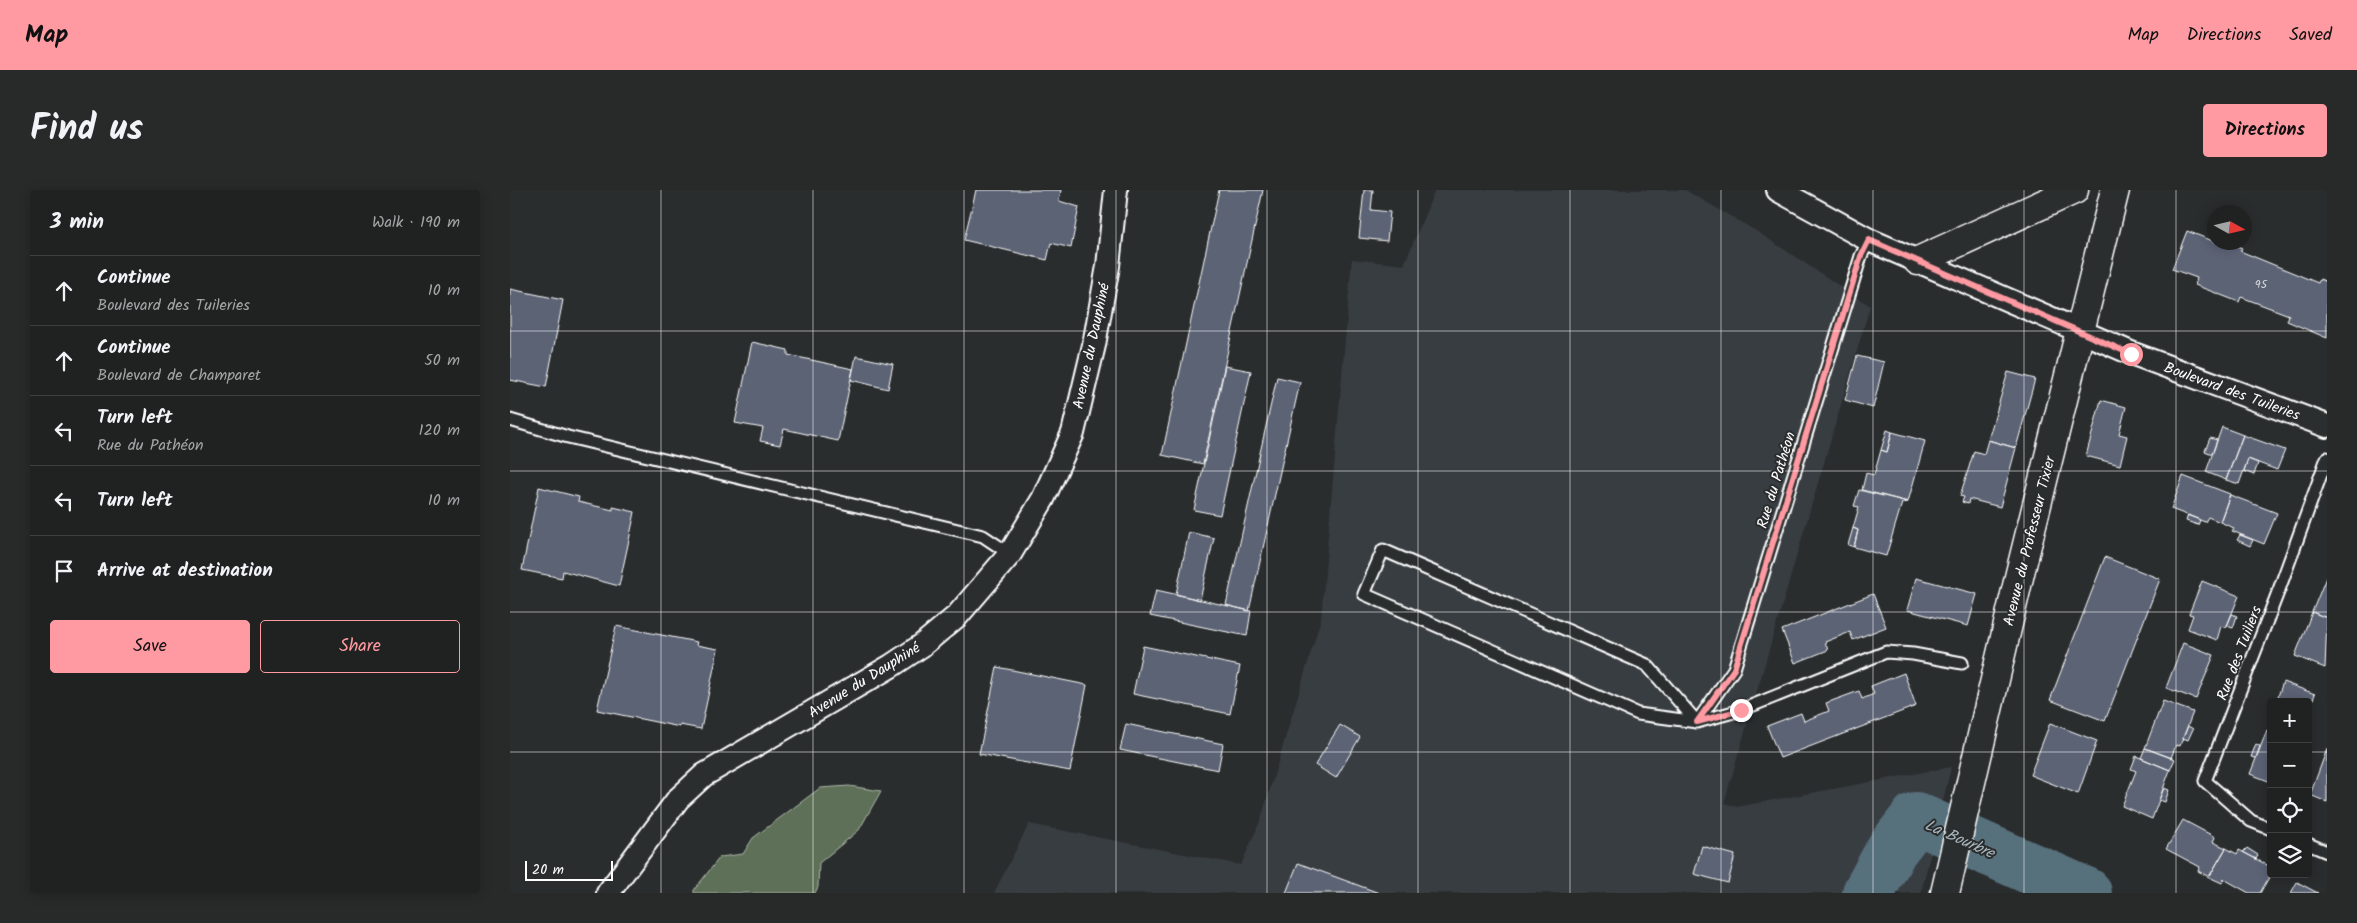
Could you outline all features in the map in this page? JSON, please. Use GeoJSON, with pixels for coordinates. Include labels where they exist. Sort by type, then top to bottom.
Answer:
{"type":"FeatureCollection","features":[{"type":"Feature","properties":{"kind":"main road"},"geometry":{"type":"LineString","coordinates":[[1918,261],[2074,190]]}},
{"type":"Feature","properties":{"kind":"main road","name":"Avenue du Professeur Tixier"},"geometry":{"type":"LineString","coordinates":[[1946,889],[2020,573],[2116,190]]}},
{"type":"Feature","properties":{"kind":"street","name":"Avenue du Dauphiné"},"geometry":{"type":"LineString","coordinates":[[608,893],[678,799],[704,775],[891,666],[921,646],[957,616],[1010,554],[1043,499],[1073,433],[1094,345],[1108,266],[1116,190]]}},
{"type":"Feature","properties":{"kind":"street","name":"Boulevard des Tuileries"},"geometry":{"type":"LineString","coordinates":[[1778,190],[1869,240],[2082,331],[2131,354],[2327,426]]}},
{"type":"Feature","properties":{"kind":"lane","name":"Rue du Pathéon"},"geometry":{"type":"LineString","coordinates":[[1697,722],[1734,669],[1861,256],[1869,240]]}},
{"type":"Feature","properties":{"kind":"lane"},"geometry":{"type":"LineString","coordinates":[[510,420],[568,437],[983,536],[1010,554]]}},
{"type":"Feature","properties":{"kind":"lane","name":"Rue des Tuiliers"},"geometry":{"type":"LineString","coordinates":[[2267,827],[2251,821],[2205,782],[2327,458]]}},
{"type":"Feature","properties":{"kind":"lane"},"geometry":{"type":"LineString","coordinates":[[1697,722],[1647,665],[1383,550],[1364,594],[1638,714],[1697,722],[1741,710],[1886,652],[1914,654],[1962,663]]}},
{"type":"Feature","properties":{"kind":"lane"},"geometry":{"type":"LineString","coordinates":[[2312,846],[2327,852]]}},
{"type":"Feature","properties":{"kind":"shaded area"},"geometry":{"type":"Polygon","coordinates":[[[1435,190],[1685,190],[1756,231],[1870,306],[1724,803],[1736,807],[1951,767],[1921,893],[994,893],[1029,824],[1241,865],[1261,819],[1321,619],[1352,259],[1404,265],[1435,190]]]}},
{"type":"Feature","properties":{"kind":"green space"},"geometry":{"type":"Polygon","coordinates":[[[849,786],[881,791],[859,830],[819,863],[818,887],[815,893],[694,893],[694,890],[720,857],[743,854],[753,838],[820,788],[849,786]]]}},
{"type":"Feature","properties":{"kind":"building"},"geometry":{"type":"Polygon","coordinates":[[[976,190],[1061,190],[1059,201],[1079,207],[1071,248],[1051,243],[1047,260],[964,240],[976,190]]]}},
{"type":"Feature","properties":{"kind":"building"},"geometry":{"type":"Polygon","coordinates":[[[1219,190],[1263,190],[1203,464],[1162,455],[1219,190]]]}},
{"type":"Feature","properties":{"kind":"building"},"geometry":{"type":"Polygon","coordinates":[[[1364,190],[1373,190],[1371,210],[1390,212],[1387,241],[1359,238],[1364,190]]]}},
{"type":"Feature","properties":{"kind":"building"},"geometry":{"type":"Polygon","coordinates":[[[2187,231],[2207,239],[2207,250],[2241,250],[2318,283],[2320,279],[2327,282],[2327,338],[2287,321],[2289,315],[2241,297],[2239,302],[2195,285],[2197,278],[2172,269],[2187,231]]]}},
{"type":"Feature","properties":{"kind":"building"},"geometry":{"type":"Polygon","coordinates":[[[510,289],[563,300],[546,387],[510,380],[510,289]]]}},
{"type":"Feature","properties":{"kind":"building"},"geometry":{"type":"Polygon","coordinates":[[[752,342],[788,350],[788,355],[853,369],[838,441],[784,429],[780,445],[760,441],[763,428],[735,423],[752,342]]]}},
{"type":"Feature","properties":{"kind":"building"},"geometry":{"type":"Polygon","coordinates":[[[856,356],[893,364],[888,389],[851,380],[856,356]]]}},
{"type":"Feature","properties":{"kind":"building"},"geometry":{"type":"Polygon","coordinates":[[[1857,356],[1884,362],[1873,408],[1845,400],[1857,356]]]}},
{"type":"Feature","properties":{"kind":"building"},"geometry":{"type":"Polygon","coordinates":[[[1225,366],[1251,371],[1220,515],[1194,510],[1225,366]]]}},
{"type":"Feature","properties":{"kind":"building"},"geometry":{"type":"Polygon","coordinates":[[[2008,372],[2035,379],[2016,448],[1988,440],[2008,372]]]}},
{"type":"Feature","properties":{"kind":"building"},"geometry":{"type":"Polygon","coordinates":[[[1277,377],[1300,382],[1249,611],[1226,605],[1277,377]]]}},
{"type":"Feature","properties":{"kind":"building"},"geometry":{"type":"Polygon","coordinates":[[[2101,400],[2126,407],[2119,434],[2127,436],[2120,465],[2086,456],[2101,400]]]}},
{"type":"Feature","properties":{"kind":"building"},"geometry":{"type":"Polygon","coordinates":[[[2222,427],[2243,435],[2226,480],[2206,472],[2222,427]]]}},
{"type":"Feature","properties":{"kind":"building"},"geometry":{"type":"Polygon","coordinates":[[[1887,430],[1892,432],[1887,452],[1881,450],[1887,430]]]}},
{"type":"Feature","properties":{"kind":"building"},"geometry":{"type":"Polygon","coordinates":[[[1892,432],[1925,441],[1908,502],[1862,490],[1866,473],[1874,475],[1881,450],[1887,452],[1892,432]]]}},
{"type":"Feature","properties":{"kind":"building"},"geometry":{"type":"Polygon","coordinates":[[[2243,435],[2285,450],[2277,470],[2248,459],[2239,484],[2226,480],[2243,435]]]}},
{"type":"Feature","properties":{"kind":"building"},"geometry":{"type":"Polygon","coordinates":[[[2210,438],[2217,440],[2212,454],[2205,451],[2210,438]]]}},
{"type":"Feature","properties":{"kind":"building"},"geometry":{"type":"Polygon","coordinates":[[[1988,440],[2016,448],[2000,507],[1969,499],[1968,504],[1962,502],[1964,497],[1960,496],[1974,451],[1984,454],[1988,440]]]}},
{"type":"Feature","properties":{"kind":"building"},"geometry":{"type":"Polygon","coordinates":[[[2248,459],[2258,463],[2254,475],[2244,471],[2248,459]]]}},
{"type":"Feature","properties":{"kind":"building"},"geometry":{"type":"Polygon","coordinates":[[[2183,476],[2230,494],[2220,522],[2208,517],[2205,522],[2171,509],[2183,476]]]}},
{"type":"Feature","properties":{"kind":"building"},"geometry":{"type":"Polygon","coordinates":[[[539,487],[579,497],[578,502],[613,510],[613,507],[635,512],[619,586],[563,571],[562,578],[522,570],[539,487]]]}},
{"type":"Feature","properties":{"kind":"building"},"geometry":{"type":"Polygon","coordinates":[[[1859,490],[1908,502],[1902,503],[1886,556],[1854,547],[1858,530],[1853,528],[1859,507],[1854,506],[1859,490]]]}},
{"type":"Feature","properties":{"kind":"building"},"geometry":{"type":"Polygon","coordinates":[[[2230,495],[2277,513],[2264,544],[2232,531],[2234,528],[2220,522],[2230,495]]]}},
{"type":"Feature","properties":{"kind":"building"},"geometry":{"type":"Polygon","coordinates":[[[2188,515],[2200,520],[2198,525],[2186,521],[2188,515]]]}},
{"type":"Feature","properties":{"kind":"building"},"geometry":{"type":"Polygon","coordinates":[[[1853,528],[1858,530],[1854,547],[1848,545],[1853,528]]]}},
{"type":"Feature","properties":{"kind":"building"},"geometry":{"type":"Polygon","coordinates":[[[1189,532],[1214,538],[1200,600],[1176,594],[1189,532]]]}},
{"type":"Feature","properties":{"kind":"building"},"geometry":{"type":"Polygon","coordinates":[[[2240,535],[2253,540],[2250,546],[2237,540],[2240,535]]]}},
{"type":"Feature","properties":{"kind":"building"},"geometry":{"type":"Polygon","coordinates":[[[2105,557],[2160,579],[2105,721],[2050,700],[2105,557]]]}},
{"type":"Feature","properties":{"kind":"building"},"geometry":{"type":"Polygon","coordinates":[[[2327,575],[2327,618],[2312,612],[2327,575]]]}},
{"type":"Feature","properties":{"kind":"building"},"geometry":{"type":"Polygon","coordinates":[[[1916,578],[1977,594],[1968,626],[1907,610],[1916,578]]]}},
{"type":"Feature","properties":{"kind":"building"},"geometry":{"type":"Polygon","coordinates":[[[2202,581],[2239,596],[2226,628],[2221,626],[2217,640],[2188,629],[2193,615],[2189,614],[2202,581]]]}},
{"type":"Feature","properties":{"kind":"building"},"geometry":{"type":"Polygon","coordinates":[[[1156,590],[1251,611],[1247,636],[1150,616],[1156,590]]]}},
{"type":"Feature","properties":{"kind":"building"},"geometry":{"type":"Polygon","coordinates":[[[1873,594],[1886,627],[1853,640],[1850,632],[1825,642],[1828,650],[1795,663],[1782,630],[1873,594]]]}},
{"type":"Feature","properties":{"kind":"building"},"geometry":{"type":"Polygon","coordinates":[[[2312,612],[2327,618],[2325,668],[2295,656],[2312,612]]]}},
{"type":"Feature","properties":{"kind":"building"},"geometry":{"type":"Polygon","coordinates":[[[2232,614],[2237,616],[2233,628],[2227,626],[2232,614]]]}},
{"type":"Feature","properties":{"kind":"building"},"geometry":{"type":"Polygon","coordinates":[[[616,626],[697,642],[696,645],[718,649],[701,729],[680,725],[680,727],[597,710],[616,626]]]}},
{"type":"Feature","properties":{"kind":"building"},"geometry":{"type":"Polygon","coordinates":[[[2183,643],[2214,655],[2196,699],[2166,688],[2183,643]]]}},
{"type":"Feature","properties":{"kind":"building"},"geometry":{"type":"Polygon","coordinates":[[[1143,646],[1240,666],[1230,714],[1133,694],[1143,646]]]}},
{"type":"Feature","properties":{"kind":"building"},"geometry":{"type":"Polygon","coordinates":[[[997,667],[1087,685],[1070,771],[979,754],[997,667]]]}},
{"type":"Feature","properties":{"kind":"building"},"geometry":{"type":"Polygon","coordinates":[[[1904,673],[1916,706],[1780,758],[1767,726],[1801,713],[1804,721],[1829,711],[1826,703],[1859,691],[1862,699],[1874,694],[1871,686],[1904,673]]]}},
{"type":"Feature","properties":{"kind":"building"},"geometry":{"type":"Polygon","coordinates":[[[2283,682],[2315,694],[2312,702],[2312,698],[2277,698],[2283,682]]]}},
{"type":"Feature","properties":{"kind":"building"},"geometry":{"type":"Polygon","coordinates":[[[2163,701],[2193,712],[2180,746],[2176,745],[2171,758],[2145,748],[2163,701]]]}},
{"type":"Feature","properties":{"kind":"building"},"geometry":{"type":"Polygon","coordinates":[[[2050,723],[2097,741],[2078,794],[2030,775],[2050,723]]]}},
{"type":"Feature","properties":{"kind":"building"},"geometry":{"type":"Polygon","coordinates":[[[1126,724],[1223,744],[1218,770],[1120,750],[1126,724]]]}},
{"type":"Feature","properties":{"kind":"building"},"geometry":{"type":"Polygon","coordinates":[[[1340,725],[1360,737],[1336,778],[1315,765],[1340,725]]]}},
{"type":"Feature","properties":{"kind":"building"},"geometry":{"type":"Polygon","coordinates":[[[2188,726],[2193,729],[2188,740],[2183,738],[2188,726]]]}},
{"type":"Feature","properties":{"kind":"building"},"geometry":{"type":"Polygon","coordinates":[[[2267,730],[2267,780],[2250,774],[2267,730]]]}},
{"type":"Feature","properties":{"kind":"building"},"geometry":{"type":"Polygon","coordinates":[[[2256,744],[2260,746],[2256,758],[2251,757],[2256,744]]]}},
{"type":"Feature","properties":{"kind":"building"},"geometry":{"type":"Polygon","coordinates":[[[2145,748],[2175,759],[2170,770],[2141,758],[2145,748]]]}},
{"type":"Feature","properties":{"kind":"building"},"geometry":{"type":"Polygon","coordinates":[[[2327,749],[2327,802],[2312,796],[2312,790],[2327,749]]]}},
{"type":"Feature","properties":{"kind":"building"},"geometry":{"type":"Polygon","coordinates":[[[2136,756],[2170,770],[2152,819],[2122,806],[2136,771],[2131,769],[2136,756]]]}},
{"type":"Feature","properties":{"kind":"building"},"geometry":{"type":"Polygon","coordinates":[[[2164,788],[2169,790],[2165,802],[2159,800],[2164,788]]]}},
{"type":"Feature","properties":{"kind":"building"},"geometry":{"type":"Polygon","coordinates":[[[2183,820],[2215,837],[2213,842],[2226,848],[2209,877],[2198,871],[2200,867],[2166,849],[2183,820]]]}},
{"type":"Feature","properties":{"kind":"building"},"geometry":{"type":"Polygon","coordinates":[[[1702,846],[1735,855],[1728,883],[1694,874],[1702,846]]]}},
{"type":"Feature","properties":{"kind":"building"},"geometry":{"type":"Polygon","coordinates":[[[2226,848],[2237,854],[2239,850],[2267,865],[2267,878],[2269,878],[2260,893],[2249,893],[2224,879],[2222,883],[2209,877],[2226,848]]]}},
{"type":"Feature","properties":{"kind":"building"},"geometry":{"type":"Polygon","coordinates":[[[2247,848],[2258,855],[2256,859],[2243,852],[2247,848]]]}},
{"type":"Feature","properties":{"kind":"building"},"geometry":{"type":"Polygon","coordinates":[[[1298,863],[1379,893],[1286,893],[1298,863]]]}},
{"type":"Feature","properties":{"kind":"building"},"geometry":{"type":"Polygon","coordinates":[[[2297,882],[2314,891],[2318,893],[2291,893],[2297,882]]]}},
{"type":"Feature","properties":{"kind":"waterway","name":"La Bourbre"},"geometry":{"type":"LineString","coordinates":[[1868,893],[1892,849],[1916,818],[2086,893]]}},
{"type":"Feature","properties":{"kind":"route"},"geometry":{"type":"LineString","coordinates":[[1741,710],[1697,722],[1734,669],[1861,256],[1869,240],[2131,354]]}}]}
